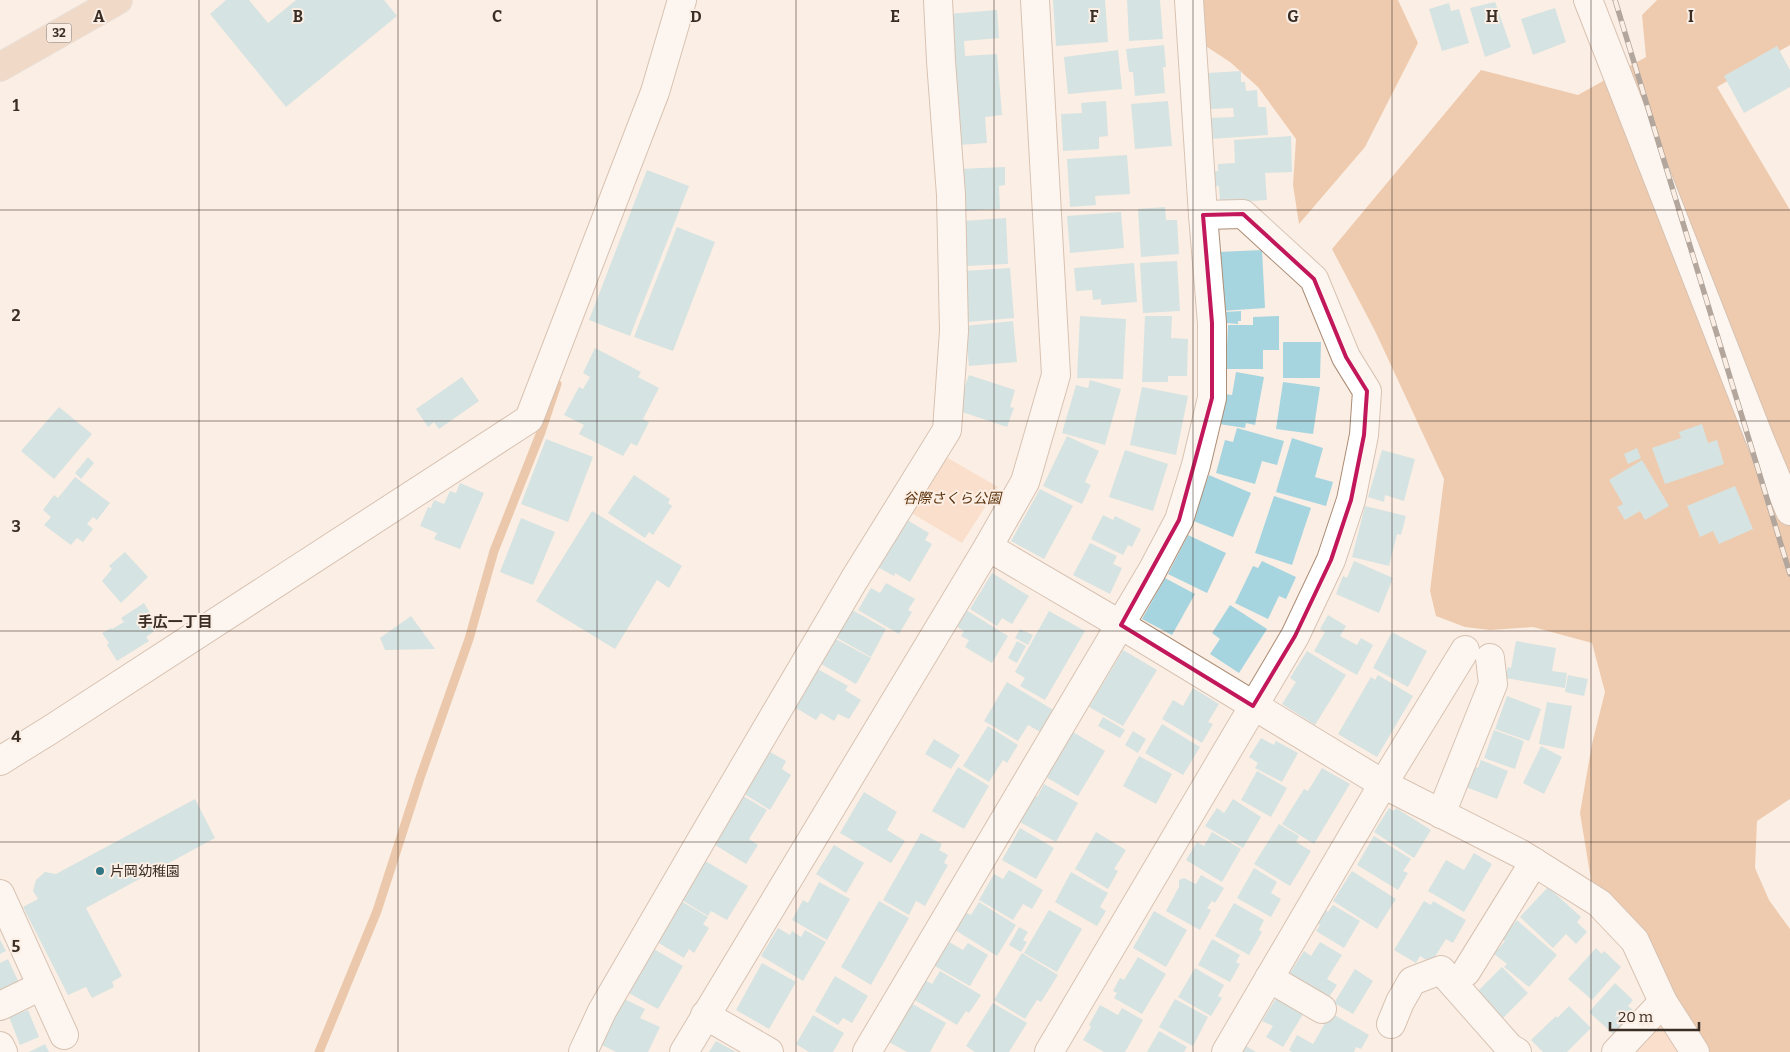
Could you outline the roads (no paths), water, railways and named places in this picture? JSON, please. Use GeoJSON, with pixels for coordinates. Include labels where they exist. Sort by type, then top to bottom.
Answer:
{"type":"FeatureCollection","features":[{"type":"Feature","properties":{"kind":"main road","name":"32"},"geometry":{"type":"LineString","coordinates":[[0,67],[118,0]]}},
{"type":"Feature","properties":{"kind":"street"},"geometry":{"type":"LineString","coordinates":[[0,761],[529,419],[655,92],[682,0]]}},
{"type":"Feature","properties":{"kind":"street"},"geometry":{"type":"LineString","coordinates":[[583,1052],[602,1010],[703,837],[854,580],[947,430],[954,331],[951,195],[938,0]]}},
{"type":"Feature","properties":{"kind":"street"},"geometry":{"type":"LineString","coordinates":[[684,1052],[988,548],[1025,482],[1056,375],[1035,0]]}},
{"type":"Feature","properties":{"kind":"street"},"geometry":{"type":"LineString","coordinates":[[867,1052],[1152,571],[1178,520],[1196,465],[1212,398],[1212,323],[1203,215],[1190,0]]}},
{"type":"Feature","properties":{"kind":"street"},"geometry":{"type":"LineString","coordinates":[[1588,0],[1761,442],[1790,511]]}},
{"type":"Feature","properties":{"kind":"street"},"geometry":{"type":"LineString","coordinates":[[1049,1052],[1295,636],[1331,560],[1351,500],[1364,435],[1367,391],[1346,357],[1314,279],[1243,214],[1203,215]]}},
{"type":"Feature","properties":{"kind":"street"},"geometry":{"type":"LineString","coordinates":[[988,548],[1120,625],[1383,784],[1534,862],[1599,903],[1635,941],[1663,1002],[1695,1052]]}},
{"type":"Feature","properties":{"kind":"street"},"geometry":{"type":"LineString","coordinates":[[1226,1052],[1383,784],[1465,650]]}},
{"type":"Feature","properties":{"kind":"street"},"geometry":{"type":"LineString","coordinates":[[1441,814],[1493,684],[1490,658]]}},
{"type":"Feature","properties":{"kind":"street"},"geometry":{"type":"LineString","coordinates":[[1466,972],[1534,862]]}},
{"type":"Feature","properties":{"kind":"street"},"geometry":{"type":"LineString","coordinates":[[0,894],[64,1035]]}},
{"type":"Feature","properties":{"kind":"street"},"geometry":{"type":"LineString","coordinates":[[1391,1024],[1400,1002],[1412,981],[1441,970],[1510,1048],[1516,1052]]}},
{"type":"Feature","properties":{"kind":"street"},"geometry":{"type":"LineString","coordinates":[[1269,978],[1322,1009]]}},
{"type":"Feature","properties":{"kind":"street"},"geometry":{"type":"LineString","coordinates":[[0,1006],[41,986]]}},
{"type":"Feature","properties":{"kind":"street"},"geometry":{"type":"LineString","coordinates":[[1616,1052],[1663,1002]]}},
{"type":"Feature","properties":{"kind":"street"},"geometry":{"type":"LineString","coordinates":[[705,1015],[769,1052]]}},
{"type":"Feature","properties":{"kind":"street"},"geometry":{"type":"LineString","coordinates":[[0,1046],[2,1052]]}},
{"type":"Feature","properties":{"kind":"waterway"},"geometry":{"type":"LineString","coordinates":[[319,1052],[377,911],[420,778],[469,639],[494,551],[541,432],[557,384]]}},
{"type":"Feature","properties":{"kind":"railway"},"geometry":{"type":"LineString","coordinates":[[1615,0],[1790,574]]}},
{"type":"Feature","properties":{"kind":"place","name":"片岡幼稚園"},"geometry":{"type":"Point","coordinates":[100,871]}},
{"type":"Feature","properties":{"kind":"district","name":"手広一丁目"},"geometry":{"type":"Point","coordinates":[175,622]}},
{"type":"Feature","properties":{"kind":"park label","name":"谷際さくら公園"},"geometry":{"type":"Point","coordinates":[952,498]}}]}
